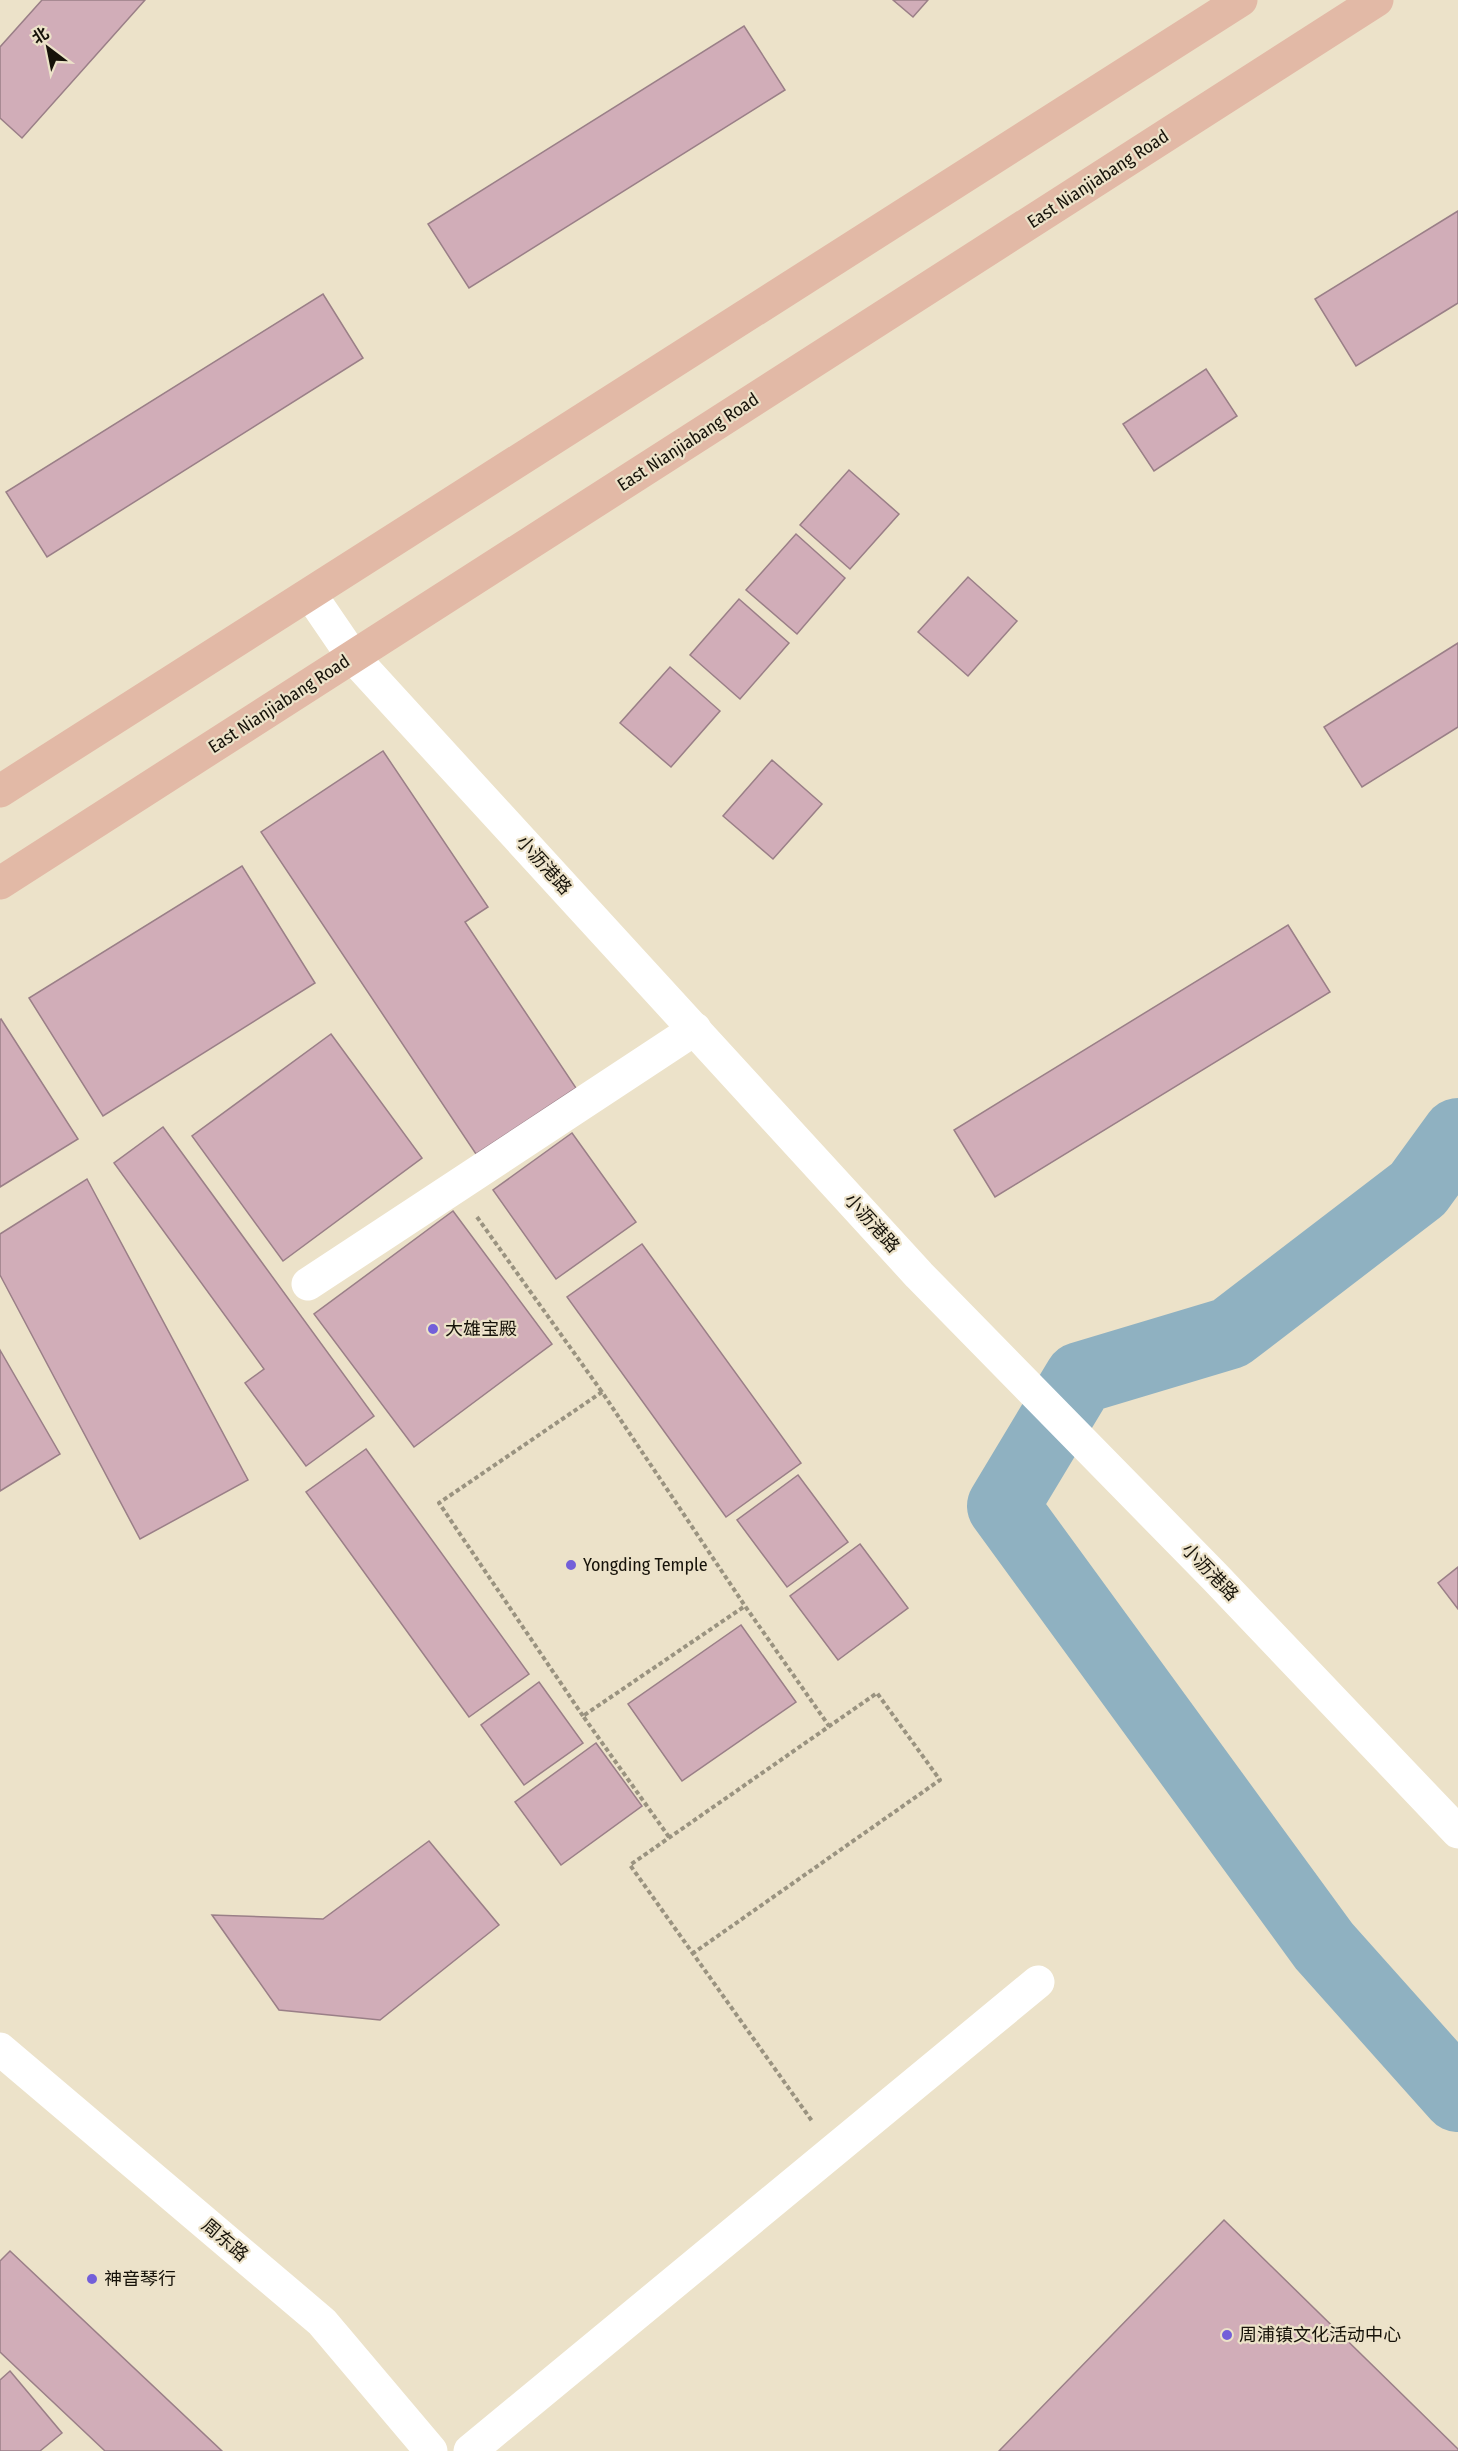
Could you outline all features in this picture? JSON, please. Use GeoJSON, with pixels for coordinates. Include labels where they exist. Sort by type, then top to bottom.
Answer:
{"type":"FeatureCollection","features":[{"type":"Feature","properties":{"kind":"main road"},"geometry":{"type":"LineString","coordinates":[[0,791],[1241,0]]}},
{"type":"Feature","properties":{"kind":"main road","name":"East Nianjiabang Road"},"geometry":{"type":"LineString","coordinates":[[0,883],[1377,0]]}},
{"type":"Feature","properties":{"kind":"street","name":"小沥港路"},"geometry":{"type":"LineString","coordinates":[[310,594],[353,657],[919,1275],[1215,1577],[1458,1832]]}},
{"type":"Feature","properties":{"kind":"street"},"geometry":{"type":"LineString","coordinates":[[308,1284],[694,1029]]}},
{"type":"Feature","properties":{"kind":"street"},"geometry":{"type":"LineString","coordinates":[[470,2451],[1038,1982]]}},
{"type":"Feature","properties":{"kind":"street","name":"周东路"},"geometry":{"type":"LineString","coordinates":[[0,2049],[322,2322],[431,2451]]}},
{"type":"Feature","properties":{"kind":"path"},"geometry":{"type":"LineString","coordinates":[[456,1187],[602,1392],[745,1606],[829,1726]]}},
{"type":"Feature","properties":{"kind":"path"},"geometry":{"type":"LineString","coordinates":[[602,1392],[439,1503],[583,1716],[669,1838]]}},
{"type":"Feature","properties":{"kind":"path"},"geometry":{"type":"LineString","coordinates":[[583,1716],[745,1606]]}},
{"type":"Feature","properties":{"kind":"path"},"geometry":{"type":"LineString","coordinates":[[692,1954],[940,1780],[877,1693],[630,1865],[692,1954],[834,2151]]}},
{"type":"Feature","properties":{"kind":"building"},"geometry":{"type":"Polygon","coordinates":[[[42,0],[145,0],[22,138],[0,118],[0,47],[42,0]]]}},
{"type":"Feature","properties":{"kind":"building"},"geometry":{"type":"Polygon","coordinates":[[[893,0],[928,0],[913,17],[893,0]]]}},
{"type":"Feature","properties":{"kind":"building"},"geometry":{"type":"Polygon","coordinates":[[[744,26],[785,90],[469,288],[428,224],[744,26]]]}},
{"type":"Feature","properties":{"kind":"building"},"geometry":{"type":"Polygon","coordinates":[[[1458,211],[1458,303],[1356,366],[1315,299],[1458,211]]]}},
{"type":"Feature","properties":{"kind":"building"},"geometry":{"type":"Polygon","coordinates":[[[323,294],[363,358],[47,557],[6,492],[323,294]]]}},
{"type":"Feature","properties":{"kind":"building"},"geometry":{"type":"Polygon","coordinates":[[[1206,369],[1237,416],[1154,471],[1123,424],[1206,369]]]}},
{"type":"Feature","properties":{"kind":"building"},"geometry":{"type":"Polygon","coordinates":[[[849,470],[899,514],[850,569],[800,525],[849,470]]]}},
{"type":"Feature","properties":{"kind":"building"},"geometry":{"type":"Polygon","coordinates":[[[796,534],[845,578],[797,634],[746,590],[796,534]]]}},
{"type":"Feature","properties":{"kind":"building"},"geometry":{"type":"Polygon","coordinates":[[[968,577],[1017,621],[968,676],[918,632],[968,577]]]}},
{"type":"Feature","properties":{"kind":"building"},"geometry":{"type":"Polygon","coordinates":[[[739,599],[789,643],[740,699],[690,655],[739,599]]]}},
{"type":"Feature","properties":{"kind":"building"},"geometry":{"type":"Polygon","coordinates":[[[1458,643],[1458,727],[1362,787],[1324,727],[1458,643]]]}},
{"type":"Feature","properties":{"kind":"building"},"geometry":{"type":"Polygon","coordinates":[[[670,667],[720,711],[671,767],[620,723],[670,667]]]}},
{"type":"Feature","properties":{"kind":"building"},"geometry":{"type":"Polygon","coordinates":[[[383,751],[488,907],[465,922],[576,1088],[476,1154],[261,832],[383,751]]]}},
{"type":"Feature","properties":{"kind":"building"},"geometry":{"type":"Polygon","coordinates":[[[772,760],[822,804],[773,859],[723,816],[772,760]]]}},
{"type":"Feature","properties":{"kind":"building"},"geometry":{"type":"Polygon","coordinates":[[[242,866],[315,983],[103,1116],[29,998],[242,866]]]}},
{"type":"Feature","properties":{"kind":"building"},"geometry":{"type":"Polygon","coordinates":[[[1288,925],[1330,992],[995,1197],[954,1130],[1288,925]]]}},
{"type":"Feature","properties":{"kind":"building"},"geometry":{"type":"Polygon","coordinates":[[[0,1020],[78,1139],[0,1187],[0,1020]]]}},
{"type":"Feature","properties":{"kind":"building"},"geometry":{"type":"Polygon","coordinates":[[[331,1034],[422,1158],[283,1261],[192,1136],[331,1034]]]}},
{"type":"Feature","properties":{"kind":"building"},"geometry":{"type":"Polygon","coordinates":[[[163,1127],[374,1416],[306,1466],[245,1383],[264,1369],[114,1163],[163,1127]]]}},
{"type":"Feature","properties":{"kind":"building"},"geometry":{"type":"Polygon","coordinates":[[[572,1133],[636,1222],[556,1279],[493,1190],[572,1133]]]}},
{"type":"Feature","properties":{"kind":"building"},"geometry":{"type":"Polygon","coordinates":[[[87,1179],[248,1480],[140,1539],[0,1275],[0,1234],[87,1179]]]}},
{"type":"Feature","properties":{"kind":"building","name":"大雄宝殿"},"geometry":{"type":"Polygon","coordinates":[[[453,1211],[552,1344],[414,1447],[314,1314],[453,1211]]]}},
{"type":"Feature","properties":{"kind":"building"},"geometry":{"type":"Polygon","coordinates":[[[642,1244],[801,1463],[726,1517],[567,1297],[642,1244]]]}},
{"type":"Feature","properties":{"kind":"building"},"geometry":{"type":"Polygon","coordinates":[[[0,1350],[60,1454],[0,1491],[0,1350]]]}},
{"type":"Feature","properties":{"kind":"building"},"geometry":{"type":"Polygon","coordinates":[[[366,1449],[529,1674],[469,1717],[306,1492],[366,1449]]]}},
{"type":"Feature","properties":{"kind":"building"},"geometry":{"type":"Polygon","coordinates":[[[798,1475],[848,1542],[787,1587],[737,1520],[798,1475]]]}},
{"type":"Feature","properties":{"kind":"building"},"geometry":{"type":"Polygon","coordinates":[[[860,1544],[908,1608],[838,1660],[790,1596],[860,1544]]]}},
{"type":"Feature","properties":{"kind":"building"},"geometry":{"type":"Polygon","coordinates":[[[1458,1567],[1458,1609],[1438,1583],[1458,1567]]]}},
{"type":"Feature","properties":{"kind":"building"},"geometry":{"type":"Polygon","coordinates":[[[741,1625],[796,1702],[682,1781],[628,1704],[741,1625]]]}},
{"type":"Feature","properties":{"kind":"building"},"geometry":{"type":"Polygon","coordinates":[[[539,1682],[583,1743],[524,1785],[481,1725],[539,1682]]]}},
{"type":"Feature","properties":{"kind":"building"},"geometry":{"type":"Polygon","coordinates":[[[596,1743],[642,1806],[561,1865],[515,1802],[596,1743]]]}},
{"type":"Feature","properties":{"kind":"building"},"geometry":{"type":"Polygon","coordinates":[[[429,1841],[499,1925],[380,2020],[279,2010],[212,1915],[323,1919],[429,1841]]]}},
{"type":"Feature","properties":{"kind":"building","name":"周浦镇文化活动中心"},"geometry":{"type":"Polygon","coordinates":[[[1224,2220],[1458,2449],[1458,2451],[999,2451],[1224,2220]]]}},
{"type":"Feature","properties":{"kind":"building"},"geometry":{"type":"Polygon","coordinates":[[[10,2251],[222,2451],[105,2451],[0,2352],[0,2261],[10,2251]]]}},
{"type":"Feature","properties":{"kind":"building"},"geometry":{"type":"Polygon","coordinates":[[[10,2371],[62,2433],[40,2451],[0,2451],[0,2380],[10,2371]]]}},
{"type":"Feature","properties":{"kind":"waterway"},"geometry":{"type":"LineString","coordinates":[[1458,1134],[1418,1189],[1230,1333],[1080,1378],[1003,1506],[1324,1946],[1458,2096]]}},
{"type":"Feature","properties":{"kind":"place","name":"大雄宝殿"},"geometry":{"type":"Point","coordinates":[433,1329]}},
{"type":"Feature","properties":{"kind":"place","name":"Yongding Temple"},"geometry":{"type":"Point","coordinates":[571,1565]}},
{"type":"Feature","properties":{"kind":"place","name":"神音琴行"},"geometry":{"type":"Point","coordinates":[92,2279]}},
{"type":"Feature","properties":{"kind":"place","name":"周浦镇文化活动中心"},"geometry":{"type":"Point","coordinates":[1227,2335]}}]}
